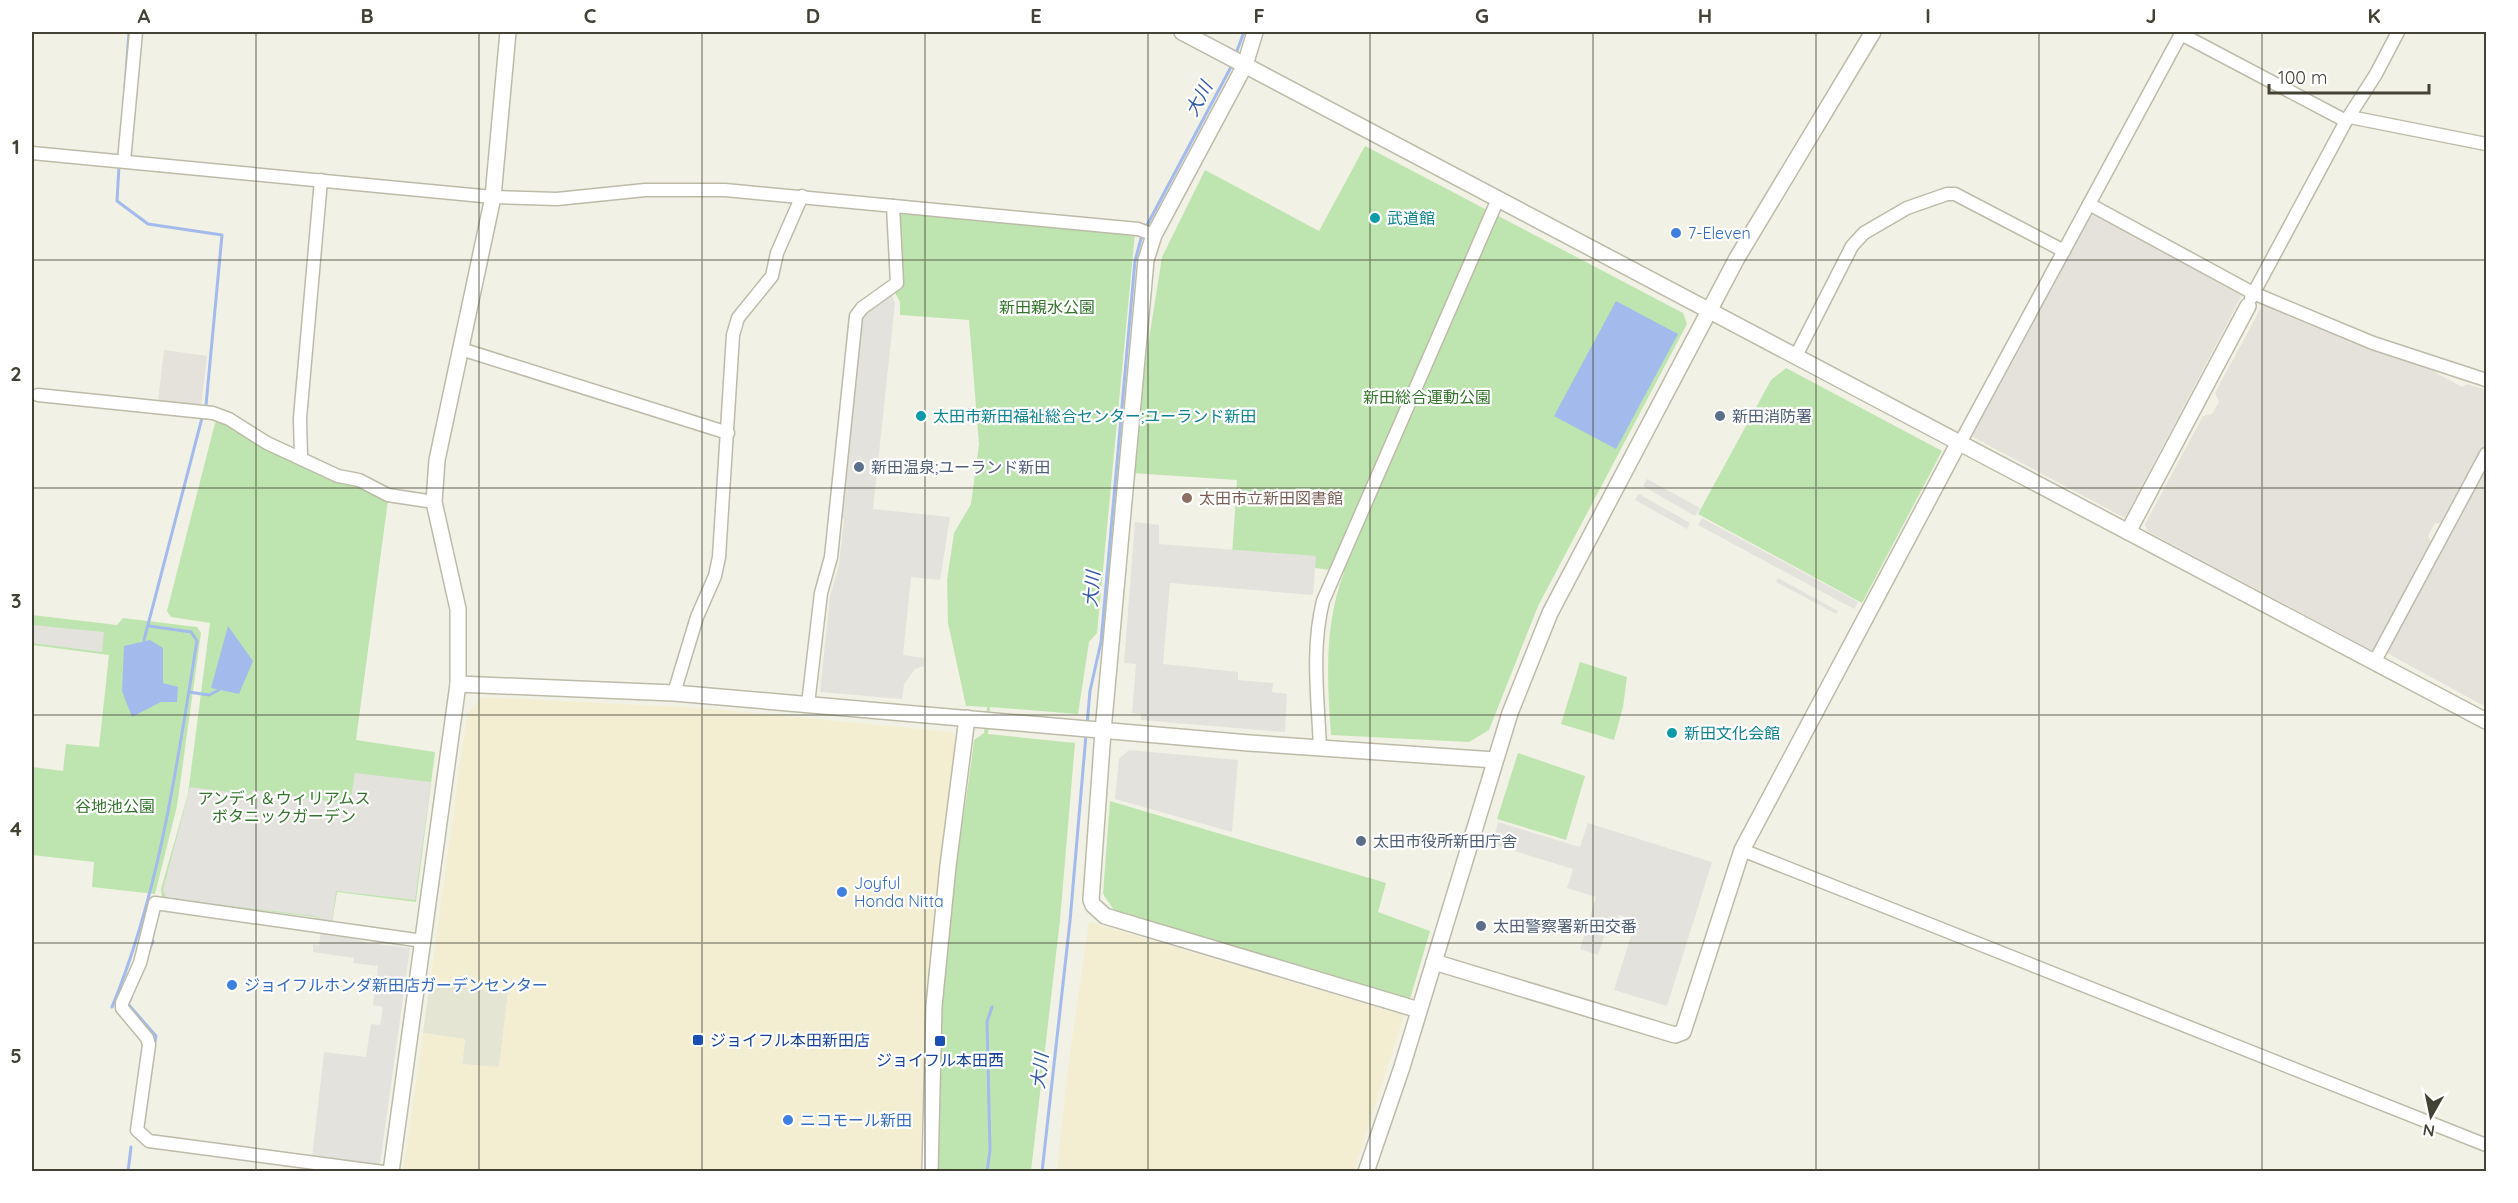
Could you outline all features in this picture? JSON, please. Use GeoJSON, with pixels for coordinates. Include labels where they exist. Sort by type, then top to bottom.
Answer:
{"type":"FeatureCollection","features":[{"type":"Feature","properties":{"kind":"street"},"geometry":{"type":"LineString","coordinates":[[124,161],[136,32]]}},
{"type":"Feature","properties":{"kind":"street"},"geometry":{"type":"LineString","coordinates":[[391,1172],[458,684],[458,609],[434,502],[437,460],[493,197],[508,32]]}},
{"type":"Feature","properties":{"kind":"street"},"geometry":{"type":"LineString","coordinates":[[1182,32],[2487,721]]}},
{"type":"Feature","properties":{"kind":"street"},"geometry":{"type":"LineString","coordinates":[[1255,32],[1237,60],[1154,235],[1146,260],[1099,730],[1090,892],[1093,906],[1105,916],[1419,1010]]}},
{"type":"Feature","properties":{"kind":"street"},"geometry":{"type":"LineString","coordinates":[[1366,1172],[1419,1010],[1495,760],[1521,682],[1550,613],[1710,310],[1792,164],[1874,32]]}},
{"type":"Feature","properties":{"kind":"street"},"geometry":{"type":"LineString","coordinates":[[2128,532],[2348,119],[2398,32]]}},
{"type":"Feature","properties":{"kind":"street"},"geometry":{"type":"LineString","coordinates":[[1434,962],[1681,1034],[1686,1029],[1742,850],[2181,34],[2348,119],[2487,144]]}},
{"type":"Feature","properties":{"kind":"street"},"geometry":{"type":"LineString","coordinates":[[32,153],[493,197],[557,199],[681,189],[802,196],[1138,229],[1154,235]]}},
{"type":"Feature","properties":{"kind":"street"},"geometry":{"type":"LineString","coordinates":[[301,457],[300,418],[321,180]]}},
{"type":"Feature","properties":{"kind":"street"},"geometry":{"type":"LineString","coordinates":[[1796,356],[1852,246],[1874,225],[1907,208],[1947,194],[1955,194],[2064,251]]}},
{"type":"Feature","properties":{"kind":"street"},"geometry":{"type":"LineString","coordinates":[[674,693],[697,617],[712,583],[719,557],[733,335],[738,318],[772,276],[777,253],[802,196]]}},
{"type":"Feature","properties":{"kind":"street"},"geometry":{"type":"LineString","coordinates":[[1320,748],[1316,666],[1317,633],[1323,601],[1334,570],[1377,479],[1498,199]]}},
{"type":"Feature","properties":{"kind":"street"},"geometry":{"type":"LineString","coordinates":[[2089,204],[2251,299],[2373,343],[2487,380]]}},
{"type":"Feature","properties":{"kind":"street"},"geometry":{"type":"LineString","coordinates":[[808,704],[821,593],[831,557],[856,316],[862,308],[897,283],[893,206]]}},
{"type":"Feature","properties":{"kind":"street"},"geometry":{"type":"LineString","coordinates":[[461,349],[728,433]]}},
{"type":"Feature","properties":{"kind":"street"},"geometry":{"type":"LineString","coordinates":[[38,396],[213,413],[230,419],[267,443],[338,476],[359,480],[388,495],[434,502]]}},
{"type":"Feature","properties":{"kind":"street"},"geometry":{"type":"LineString","coordinates":[[2375,661],[2486,455]]}},
{"type":"Feature","properties":{"kind":"street"},"geometry":{"type":"LineString","coordinates":[[458,684],[674,693],[1074,728],[1495,760]]}},
{"type":"Feature","properties":{"kind":"street"},"geometry":{"type":"LineString","coordinates":[[930,1172],[934,1006],[946,877],[967,718]]}},
{"type":"Feature","properties":{"kind":"street"},"geometry":{"type":"LineString","coordinates":[[1742,850],[2487,1145]]}},
{"type":"Feature","properties":{"kind":"street"},"geometry":{"type":"LineString","coordinates":[[383,1172],[149,1141],[141,1136],[137,1130],[149,1045],[147,1038],[122,1008],[122,1003],[140,963],[155,903],[423,941]]}},
{"type":"Feature","properties":{"kind":"shaded area"},"geometry":{"type":"Polygon","coordinates":[[[2091,213],[2242,295],[2125,518],[1971,436],[2091,213]]]}},
{"type":"Feature","properties":{"kind":"shaded area"},"geometry":{"type":"Polygon","coordinates":[[[891,293],[895,303],[873,509],[950,517],[940,580],[911,577],[903,655],[924,658],[924,666],[915,669],[904,684],[902,699],[820,692],[830,596],[839,565],[844,519],[841,518],[861,318],[866,311],[891,293]]]}},
{"type":"Feature","properties":{"kind":"shaded area"},"geometry":{"type":"Polygon","coordinates":[[[2268,304],[2349,340],[2429,369],[2462,387],[2467,384],[2486,390],[2486,442],[2443,524],[2435,523],[2428,536],[2432,544],[2375,652],[2147,531],[2145,524],[2203,416],[2212,414],[2219,402],[2215,393],[2262,306],[2268,304]]]}},
{"type":"Feature","properties":{"kind":"shaded area"},"geometry":{"type":"Polygon","coordinates":[[[164,350],[207,356],[201,407],[158,402],[164,350]]]}},
{"type":"Feature","properties":{"kind":"shaded area"},"geometry":{"type":"Polygon","coordinates":[[[2486,463],[2486,707],[2387,653],[2486,463]]]}},
{"type":"Feature","properties":{"kind":"shaded area"},"geometry":{"type":"Polygon","coordinates":[[[1647,479],[1700,508],[1695,516],[1643,486],[1647,479]]]}},
{"type":"Feature","properties":{"kind":"shaded area"},"geometry":{"type":"Polygon","coordinates":[[[1639,494],[1690,523],[1687,529],[1635,500],[1639,494]]]}},
{"type":"Feature","properties":{"kind":"shaded area"},"geometry":{"type":"Polygon","coordinates":[[[1702,518],[1858,602],[1854,609],[1698,525],[1702,518]]]}},
{"type":"Feature","properties":{"kind":"shaded area"},"geometry":{"type":"Polygon","coordinates":[[[1135,522],[1159,525],[1159,544],[1316,556],[1313,595],[1170,583],[1163,664],[1238,672],[1238,680],[1273,683],[1272,692],[1287,694],[1285,732],[1141,720],[1141,714],[1132,713],[1136,664],[1124,663],[1135,522]]]}},
{"type":"Feature","properties":{"kind":"shaded area"},"geometry":{"type":"Polygon","coordinates":[[[1778,578],[1838,611],[1836,614],[1776,582],[1778,578]]]}},
{"type":"Feature","properties":{"kind":"shaded area"},"geometry":{"type":"Polygon","coordinates":[[[32,625],[104,632],[102,652],[32,643],[32,625]]]}},
{"type":"Feature","properties":{"kind":"shaded area"},"geometry":{"type":"Polygon","coordinates":[[[482,697],[703,708],[952,732],[956,737],[927,1006],[923,1171],[403,1172],[423,1033],[465,1039],[462,1064],[499,1067],[508,993],[430,982],[467,714],[482,697]]]}},
{"type":"Feature","properties":{"kind":"shaded area"},"geometry":{"type":"Polygon","coordinates":[[[1129,750],[1238,760],[1232,832],[1115,799],[1119,759],[1129,750]]]}},
{"type":"Feature","properties":{"kind":"shaded area"},"geometry":{"type":"Polygon","coordinates":[[[355,773],[431,782],[415,900],[336,891],[332,923],[314,916],[166,898],[163,890],[190,787],[252,795],[252,790],[350,804],[355,773]]]}},
{"type":"Feature","properties":{"kind":"shaded area"},"geometry":{"type":"Polygon","coordinates":[[[1498,822],[1580,847],[1588,823],[1712,862],[1667,1006],[1614,990],[1636,920],[1619,915],[1615,928],[1607,926],[1598,955],[1580,949],[1596,897],[1567,888],[1573,869],[1492,844],[1498,822]]]}},
{"type":"Feature","properties":{"kind":"shaded area"},"geometry":{"type":"Polygon","coordinates":[[[1089,922],[1402,1015],[1403,1019],[1354,1171],[1057,1171],[1067,1076],[1089,922]]]}},
{"type":"Feature","properties":{"kind":"shaded area"},"geometry":{"type":"Polygon","coordinates":[[[321,929],[368,943],[410,948],[380,1164],[377,1166],[312,1158],[324,1052],[366,1057],[371,1024],[380,1025],[383,1007],[373,1005],[378,966],[353,963],[354,958],[313,952],[313,944],[319,945],[321,929]]]}},
{"type":"Feature","properties":{"kind":"shaded area"},"geometry":{"type":"Polygon","coordinates":[[[430,982],[508,993],[499,1068],[462,1064],[465,1039],[423,1033],[430,982]]]}},
{"type":"Feature","properties":{"kind":"green space","name":"新田総合運動公園"},"geometry":{"type":"Polygon","coordinates":[[[1365,146],[1683,313],[1687,324],[1538,606],[1489,730],[1469,742],[1331,735],[1328,652],[1333,612],[1344,572],[1232,556],[1237,480],[1132,473],[1139,402],[1162,257],[1205,170],[1319,231],[1365,146]]]}},
{"type":"Feature","properties":{"kind":"green space","name":"新田親水公園"},"geometry":{"type":"Polygon","coordinates":[[[905,212],[1135,233],[1097,633],[1089,642],[1078,714],[990,707],[988,734],[1075,743],[1060,920],[1031,1171],[938,1171],[940,1032],[945,948],[974,740],[984,733],[987,707],[966,706],[948,623],[947,580],[954,533],[971,504],[979,444],[969,320],[900,315],[900,302],[894,291],[898,217],[905,212]]]}},
{"type":"Feature","properties":{"kind":"green space"},"geometry":{"type":"Polygon","coordinates":[[[1786,368],[1942,451],[1862,603],[1698,514],[1771,380],[1786,368]]]}},
{"type":"Feature","properties":{"kind":"green space","name":"アンディ＆ウィリアムス ボタニックガーデン"},"geometry":{"type":"Polygon","coordinates":[[[220,420],[269,451],[359,486],[388,500],[356,740],[435,752],[416,902],[337,892],[332,923],[314,917],[162,898],[161,889],[188,794],[210,623],[171,617],[167,611],[215,423],[220,420]]]}},
{"type":"Feature","properties":{"kind":"green space","name":"谷地池公園"},"geometry":{"type":"Polygon","coordinates":[[[32,615],[117,625],[123,618],[197,627],[201,633],[177,806],[155,894],[92,887],[94,862],[32,855],[32,767],[63,771],[66,744],[99,747],[109,655],[32,645],[32,615]]]}},
{"type":"Feature","properties":{"kind":"green space"},"geometry":{"type":"Polygon","coordinates":[[[1580,662],[1627,677],[1623,707],[1614,740],[1561,724],[1580,662]]]}},
{"type":"Feature","properties":{"kind":"green space"},"geometry":{"type":"Polygon","coordinates":[[[1518,753],[1585,776],[1566,840],[1497,819],[1518,753]]]}},
{"type":"Feature","properties":{"kind":"green space"},"geometry":{"type":"Polygon","coordinates":[[[1110,801],[1386,883],[1378,912],[1430,931],[1410,999],[1114,910],[1103,894],[1110,801]]]}},
{"type":"Feature","properties":{"kind":"water"},"geometry":{"type":"Polygon","coordinates":[[[1616,301],[1678,334],[1616,449],[1554,416],[1616,301]]]}},
{"type":"Feature","properties":{"kind":"water"},"geometry":{"type":"Polygon","coordinates":[[[228,626],[253,661],[239,694],[211,688],[228,626]]]}},
{"type":"Feature","properties":{"kind":"water"},"geometry":{"type":"Polygon","coordinates":[[[150,640],[163,648],[163,683],[178,687],[177,702],[161,702],[132,717],[122,691],[124,646],[150,640]]]}},
{"type":"Feature","properties":{"kind":"waterway"},"geometry":{"type":"LineString","coordinates":[[124,102],[129,32]]}},
{"type":"Feature","properties":{"kind":"waterway","name":"大川"},"geometry":{"type":"LineString","coordinates":[[1235,56],[1244,32]]}},
{"type":"Feature","properties":{"kind":"waterway","name":"大川"},"geometry":{"type":"LineString","coordinates":[[1145,229],[1232,65]]}},
{"type":"Feature","properties":{"kind":"waterway"},"geometry":{"type":"LineString","coordinates":[[119,166],[117,201],[148,224],[222,235],[206,405]]}},
{"type":"Feature","properties":{"kind":"waterway","name":"大川"},"geometry":{"type":"LineString","coordinates":[[1087,725],[1090,691],[1101,642],[1135,261],[1142,235]]}},
{"type":"Feature","properties":{"kind":"waterway"},"geometry":{"type":"LineString","coordinates":[[144,640],[202,418]]}},
{"type":"Feature","properties":{"kind":"waterway"},"geometry":{"type":"LineString","coordinates":[[112,1007],[129,963],[155,873],[174,780],[197,641],[191,632],[149,626]]}},
{"type":"Feature","properties":{"kind":"waterway"},"geometry":{"type":"LineString","coordinates":[[189,692],[209,695],[219,690]]}},
{"type":"Feature","properties":{"kind":"waterway","name":"大川"},"geometry":{"type":"LineString","coordinates":[[1042,1172],[1070,921],[1086,735]]}},
{"type":"Feature","properties":{"kind":"waterway"},"geometry":{"type":"LineString","coordinates":[[148,953],[153,941]]}},
{"type":"Feature","properties":{"kind":"waterway"},"geometry":{"type":"LineString","coordinates":[[131,998],[128,1004],[156,1036],[154,1047]]}},
{"type":"Feature","properties":{"kind":"waterway"},"geometry":{"type":"LineString","coordinates":[[987,1172],[990,1150],[987,1022],[992,1007]]}},
{"type":"Feature","properties":{"kind":"waterway"},"geometry":{"type":"LineString","coordinates":[[128,1172],[131,1147]]}},
{"type":"Feature","properties":{"kind":"place","name":"武道館"},"geometry":{"type":"Point","coordinates":[1375,218]}},
{"type":"Feature","properties":{"kind":"place","name":"7-Eleven"},"geometry":{"type":"Point","coordinates":[1676,233]}},
{"type":"Feature","properties":{"kind":"place","name":"太田市新田福祉総合センター;ユーランド新田"},"geometry":{"type":"Point","coordinates":[921,416]}},
{"type":"Feature","properties":{"kind":"place","name":"新田消防署"},"geometry":{"type":"Point","coordinates":[1720,416]}},
{"type":"Feature","properties":{"kind":"place","name":"新田温泉;ユーランド新田"},"geometry":{"type":"Point","coordinates":[859,467]}},
{"type":"Feature","properties":{"kind":"place","name":"太田市立新田図書館"},"geometry":{"type":"Point","coordinates":[1187,498]}},
{"type":"Feature","properties":{"kind":"place","name":"新田文化会館"},"geometry":{"type":"Point","coordinates":[1672,733]}},
{"type":"Feature","properties":{"kind":"place","name":"太田市役所新田庁舎"},"geometry":{"type":"Point","coordinates":[1361,841]}},
{"type":"Feature","properties":{"kind":"place","name":"Joyful Honda Nitta"},"geometry":{"type":"Point","coordinates":[842,892]}},
{"type":"Feature","properties":{"kind":"place","name":"太田警察署新田交番"},"geometry":{"type":"Point","coordinates":[1481,926]}},
{"type":"Feature","properties":{"kind":"place","name":"ジョイフルホンダ新田店ガーデンセンター"},"geometry":{"type":"Point","coordinates":[232,985]}},
{"type":"Feature","properties":{"kind":"place","name":"ジョイフル本田新田店"},"geometry":{"type":"Point","coordinates":[698,1040]}},
{"type":"Feature","properties":{"kind":"place","name":"ジョイフル本田西"},"geometry":{"type":"Point","coordinates":[940,1041]}},
{"type":"Feature","properties":{"kind":"place","name":"ニコモール新田"},"geometry":{"type":"Point","coordinates":[788,1120]}}]}
